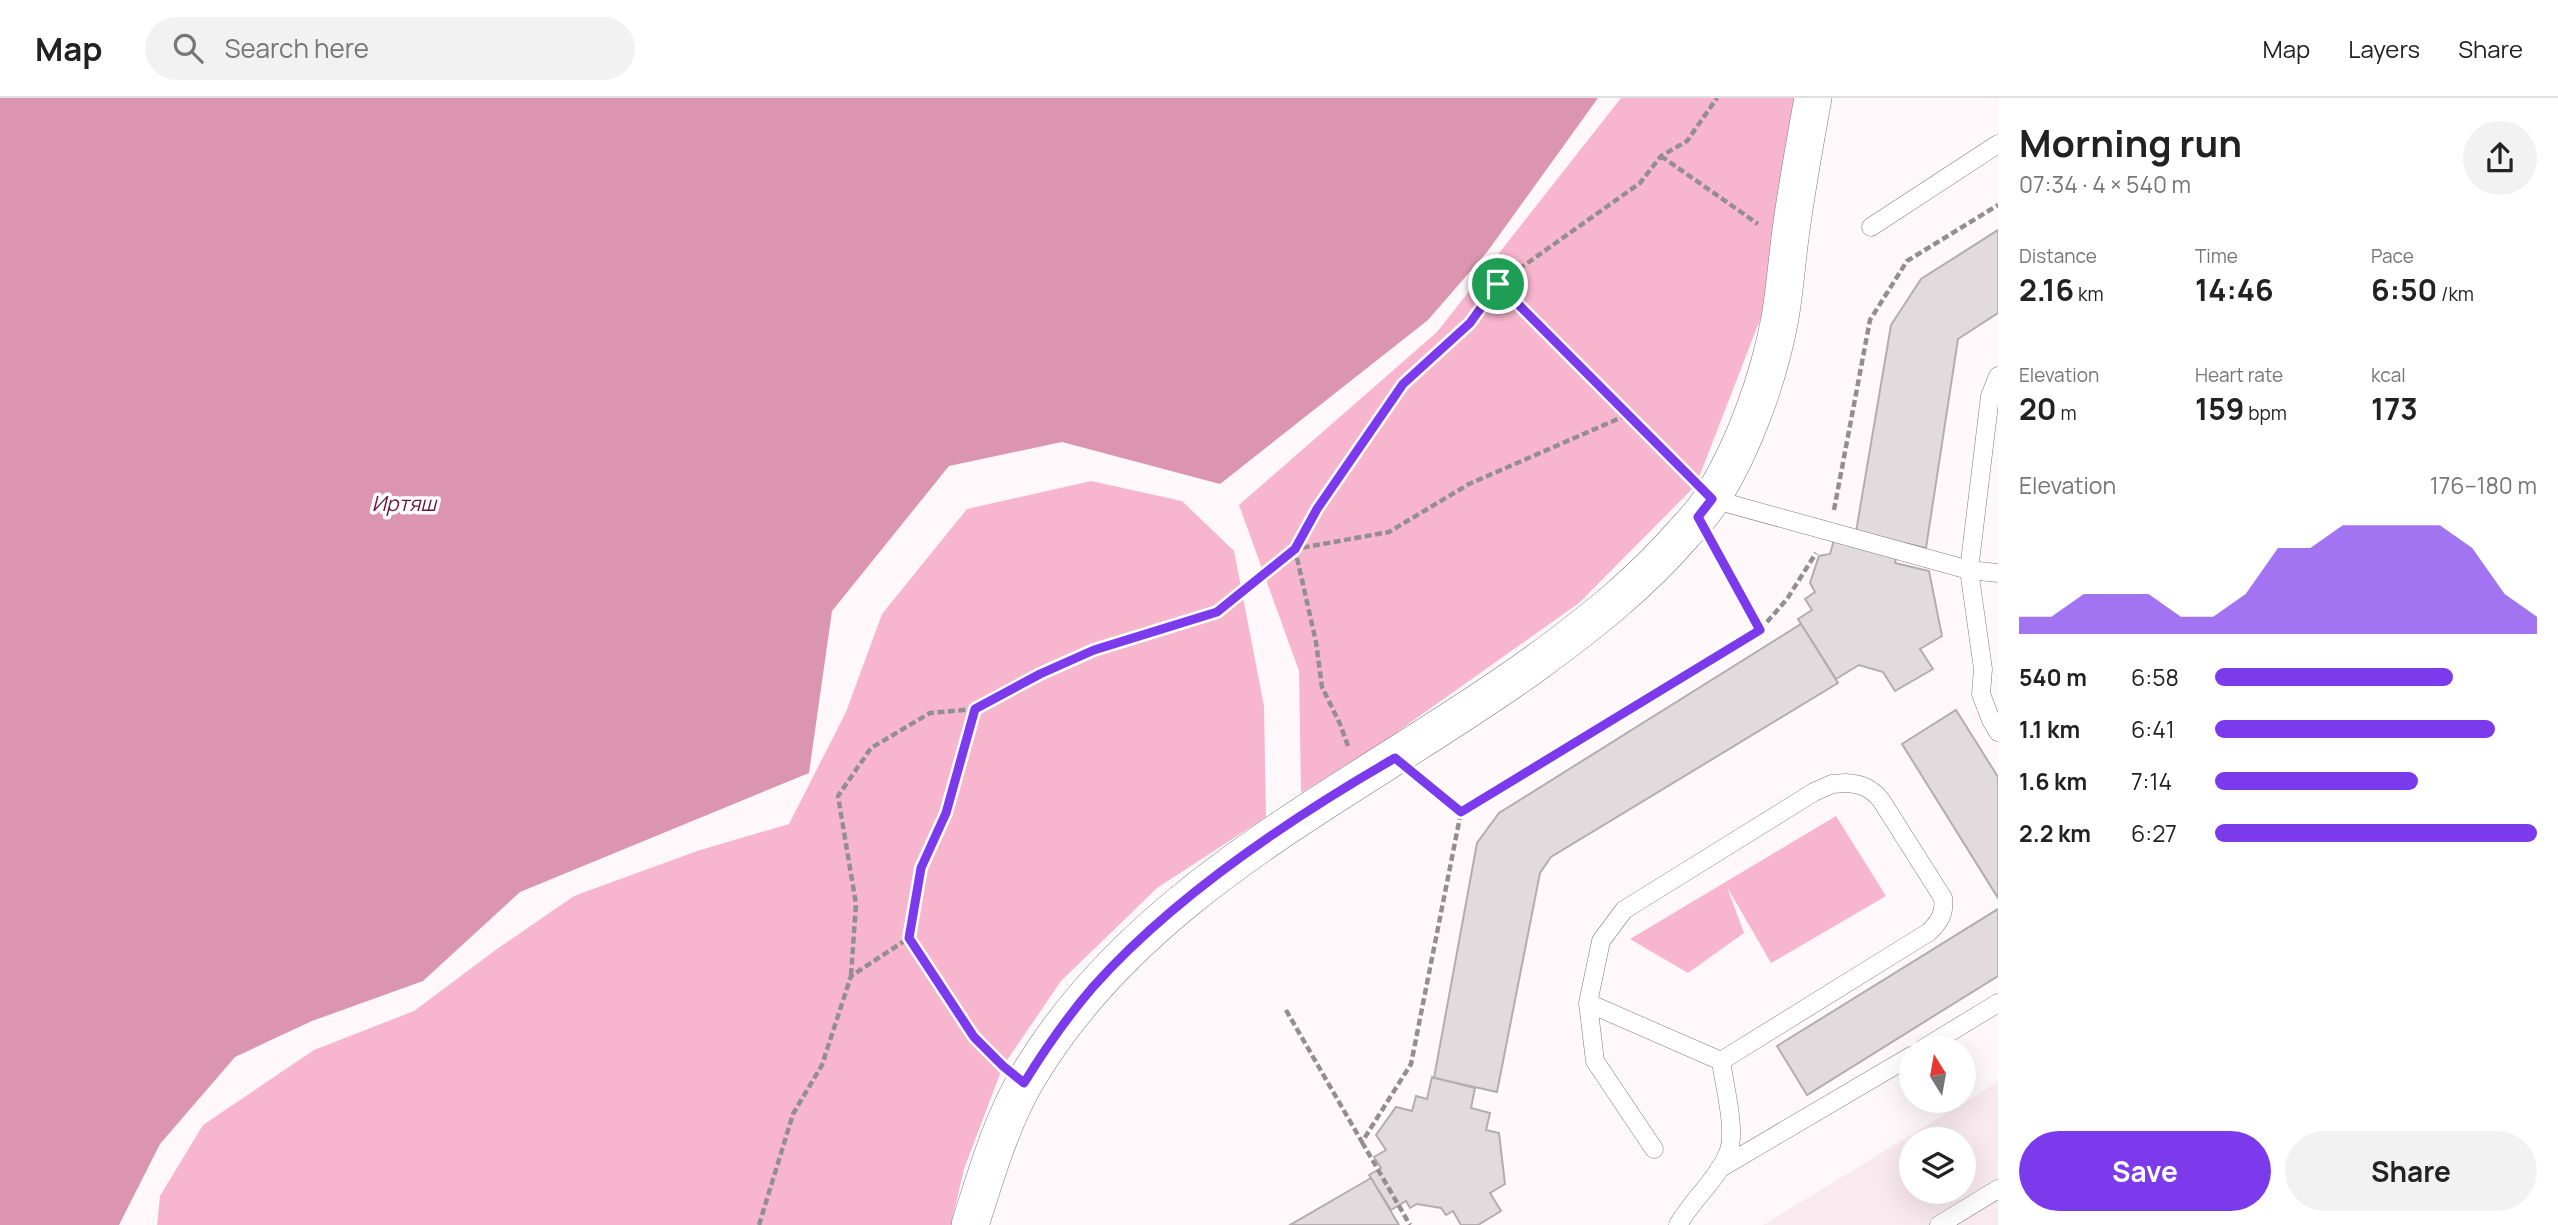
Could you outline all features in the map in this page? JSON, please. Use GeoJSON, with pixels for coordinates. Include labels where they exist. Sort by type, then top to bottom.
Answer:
{"type":"FeatureCollection","features":[{"type":"Feature","properties":{"kind":"street"},"geometry":{"type":"LineString","coordinates":[[970,1225],[995,1147],[1024,1083],[1053,1038],[1093,987],[1138,941],[1191,895],[1357,780],[1395,758],[1530,667],[1607,609],[1643,577],[1705,508],[1754,415],[1780,322],[1791,229],[1813,98]]}},
{"type":"Feature","properties":{"kind":"lane"},"geometry":{"type":"LineString","coordinates":[[1871,227],[1998,144]]}},
{"type":"Feature","properties":{"kind":"lane"},"geometry":{"type":"LineString","coordinates":[[1998,376],[1990,396],[1969,570],[1983,669],[1981,694],[1990,720],[1998,732]]}},
{"type":"Feature","properties":{"kind":"lane"},"geometry":{"type":"LineString","coordinates":[[1705,508],[1830,531],[1969,570],[1998,573]]}},
{"type":"Feature","properties":{"kind":"lane"},"geometry":{"type":"LineString","coordinates":[[1654,1149],[1595,1061],[1588,1003],[1601,941],[1623,910],[1814,792],[1832,784],[1846,782],[1872,790],[1943,898],[1944,909],[1938,922],[1929,932],[1721,1061]]}},
{"type":"Feature","properties":{"kind":"lane"},"geometry":{"type":"LineString","coordinates":[[1588,1003],[1721,1061]]}},
{"type":"Feature","properties":{"kind":"lane"},"geometry":{"type":"LineString","coordinates":[[1944,1036],[1998,1003]]}},
{"type":"Feature","properties":{"kind":"lane"},"geometry":{"type":"LineString","coordinates":[[1678,1225],[1729,1151],[1731,1135],[1721,1061]]}},
{"type":"Feature","properties":{"kind":"lane"},"geometry":{"type":"LineString","coordinates":[[1719,1169],[1899,1063]]}},
{"type":"Feature","properties":{"kind":"lane"},"geometry":{"type":"LineString","coordinates":[[1939,1225],[1998,1189]]}},
{"type":"Feature","properties":{"kind":"path"},"geometry":{"type":"LineString","coordinates":[[759,1225],[793,1114],[822,1065],[851,976],[856,904],[838,796],[871,748],[930,713],[975,709],[1040,674],[1094,650],[1217,612],[1295,549],[1317,509],[1403,384],[1470,323],[1498,284],[1640,183],[1661,156],[1687,141],[1717,98]]}},
{"type":"Feature","properties":{"kind":"path"},"geometry":{"type":"LineString","coordinates":[[1661,156],[1758,224],[1779,235],[1791,229]]}},
{"type":"Feature","properties":{"kind":"path"},"geometry":{"type":"LineString","coordinates":[[1362,1142],[1411,1064],[1461,812],[1760,630],[1787,599],[1830,531],[1870,320],[1907,261],[1998,205]]}},
{"type":"Feature","properties":{"kind":"path"},"geometry":{"type":"LineString","coordinates":[[1498,284],[1627,415],[1705,508],[1760,630]]}},
{"type":"Feature","properties":{"kind":"path"},"geometry":{"type":"LineString","coordinates":[[1295,549],[1389,531],[1469,484],[1627,415]]}},
{"type":"Feature","properties":{"kind":"path"},"geometry":{"type":"LineString","coordinates":[[1295,549],[1316,642],[1322,687],[1340,724],[1357,780]]}},
{"type":"Feature","properties":{"kind":"path"},"geometry":{"type":"LineString","coordinates":[[975,709],[946,813],[921,868],[909,938],[974,1037],[1024,1083]]}},
{"type":"Feature","properties":{"kind":"path"},"geometry":{"type":"LineString","coordinates":[[1395,758],[1461,812]]}},
{"type":"Feature","properties":{"kind":"path"},"geometry":{"type":"LineString","coordinates":[[851,976],[909,938]]}},
{"type":"Feature","properties":{"kind":"path"},"geometry":{"type":"LineString","coordinates":[[1286,1010],[1410,1225]]}},
{"type":"Feature","properties":{"kind":"shaded area"},"geometry":{"type":"Polygon","coordinates":[[[1621,98],[1804,98],[1768,299],[1696,485],[1579,603],[1383,742],[1301,793],[1299,671],[1239,505],[1437,332],[1621,98]]]}},
{"type":"Feature","properties":{"kind":"shaded area"},"geometry":{"type":"Polygon","coordinates":[[[1091,481],[1182,501],[1234,551],[1264,706],[1266,817],[1157,888],[1061,981],[1003,1066],[964,1169],[951,1225],[157,1225],[160,1196],[203,1125],[314,1050],[414,1011],[574,896],[697,851],[789,824],[846,712],[882,614],[967,509],[1091,481]]]}},
{"type":"Feature","properties":{"kind":"shaded area"},"geometry":{"type":"Polygon","coordinates":[[[1836,816],[1886,896],[1771,963],[1727,887],[1744,933],[1688,973],[1630,939],[1836,816]]]}},
{"type":"Feature","properties":{"kind":"shaded area"},"geometry":{"type":"Polygon","coordinates":[[[1998,1082],[1998,1225],[1763,1225],[1899,1142],[1899,1204],[1976,1204],[1976,1127],[1924,1127],[1947,1113],[1976,1113],[1976,1095],[1998,1082]]]}},
{"type":"Feature","properties":{"kind":"water","name":"Иртяш"},"geometry":{"type":"Polygon","coordinates":[[[0,98],[1598,98],[1487,252],[1428,320],[1220,484],[1062,442],[949,466],[832,611],[809,773],[520,892],[423,981],[312,1021],[235,1057],[160,1144],[119,1225],[0,1225],[0,98]]]}},
{"type":"Feature","properties":{"kind":"building"},"geometry":{"type":"Polygon","coordinates":[[[1998,230],[1998,313],[1958,339],[1926,548],[1856,532],[1891,325],[1921,279],[1998,230]]]}},
{"type":"Feature","properties":{"kind":"building"},"geometry":{"type":"Polygon","coordinates":[[[1851,530],[1900,542],[1895,563],[1929,571],[1942,636],[1920,649],[1933,669],[1895,691],[1883,672],[1859,665],[1836,679],[1798,619],[1812,610],[1805,599],[1815,592],[1810,583],[1819,556],[1830,554],[1834,540],[1851,530]]]}},
{"type":"Feature","properties":{"kind":"building"},"geometry":{"type":"Polygon","coordinates":[[[1801,624],[1838,683],[1551,857],[1540,873],[1497,1092],[1434,1078],[1477,843],[1499,813],[1801,624]]]}},
{"type":"Feature","properties":{"kind":"building"},"geometry":{"type":"Polygon","coordinates":[[[1956,710],[1998,777],[1998,898],[1902,744],[1956,710]]]}},
{"type":"Feature","properties":{"kind":"building"},"geometry":{"type":"Polygon","coordinates":[[[1998,909],[1998,976],[1807,1095],[1777,1046],[1998,909]]]}},
{"type":"Feature","properties":{"kind":"building"},"geometry":{"type":"Polygon","coordinates":[[[1432,1077],[1475,1088],[1471,1108],[1490,1113],[1486,1130],[1499,1133],[1505,1184],[1490,1193],[1501,1211],[1478,1225],[1461,1225],[1453,1211],[1446,1215],[1441,1208],[1417,1204],[1410,1208],[1406,1201],[1391,1210],[1369,1175],[1381,1168],[1374,1157],[1386,1150],[1376,1135],[1396,1107],[1412,1111],[1416,1096],[1427,1099],[1432,1077]]]}},
{"type":"Feature","properties":{"kind":"building"},"geometry":{"type":"Polygon","coordinates":[[[1371,1178],[1399,1225],[1290,1225],[1371,1178]]]}},
{"type":"Feature","properties":{"kind":"route"},"geometry":{"type":"LineString","coordinates":[[1498,284],[1712,499],[1698,517],[1760,630],[1461,812],[1395,758],[1357,780],[1191,895],[1138,941],[1093,987],[1053,1038],[1024,1083],[974,1037],[909,938],[921,868],[946,813],[975,709],[1040,674],[1094,650],[1217,612],[1295,549],[1317,509],[1403,384],[1470,323],[1498,284]]}}]}
